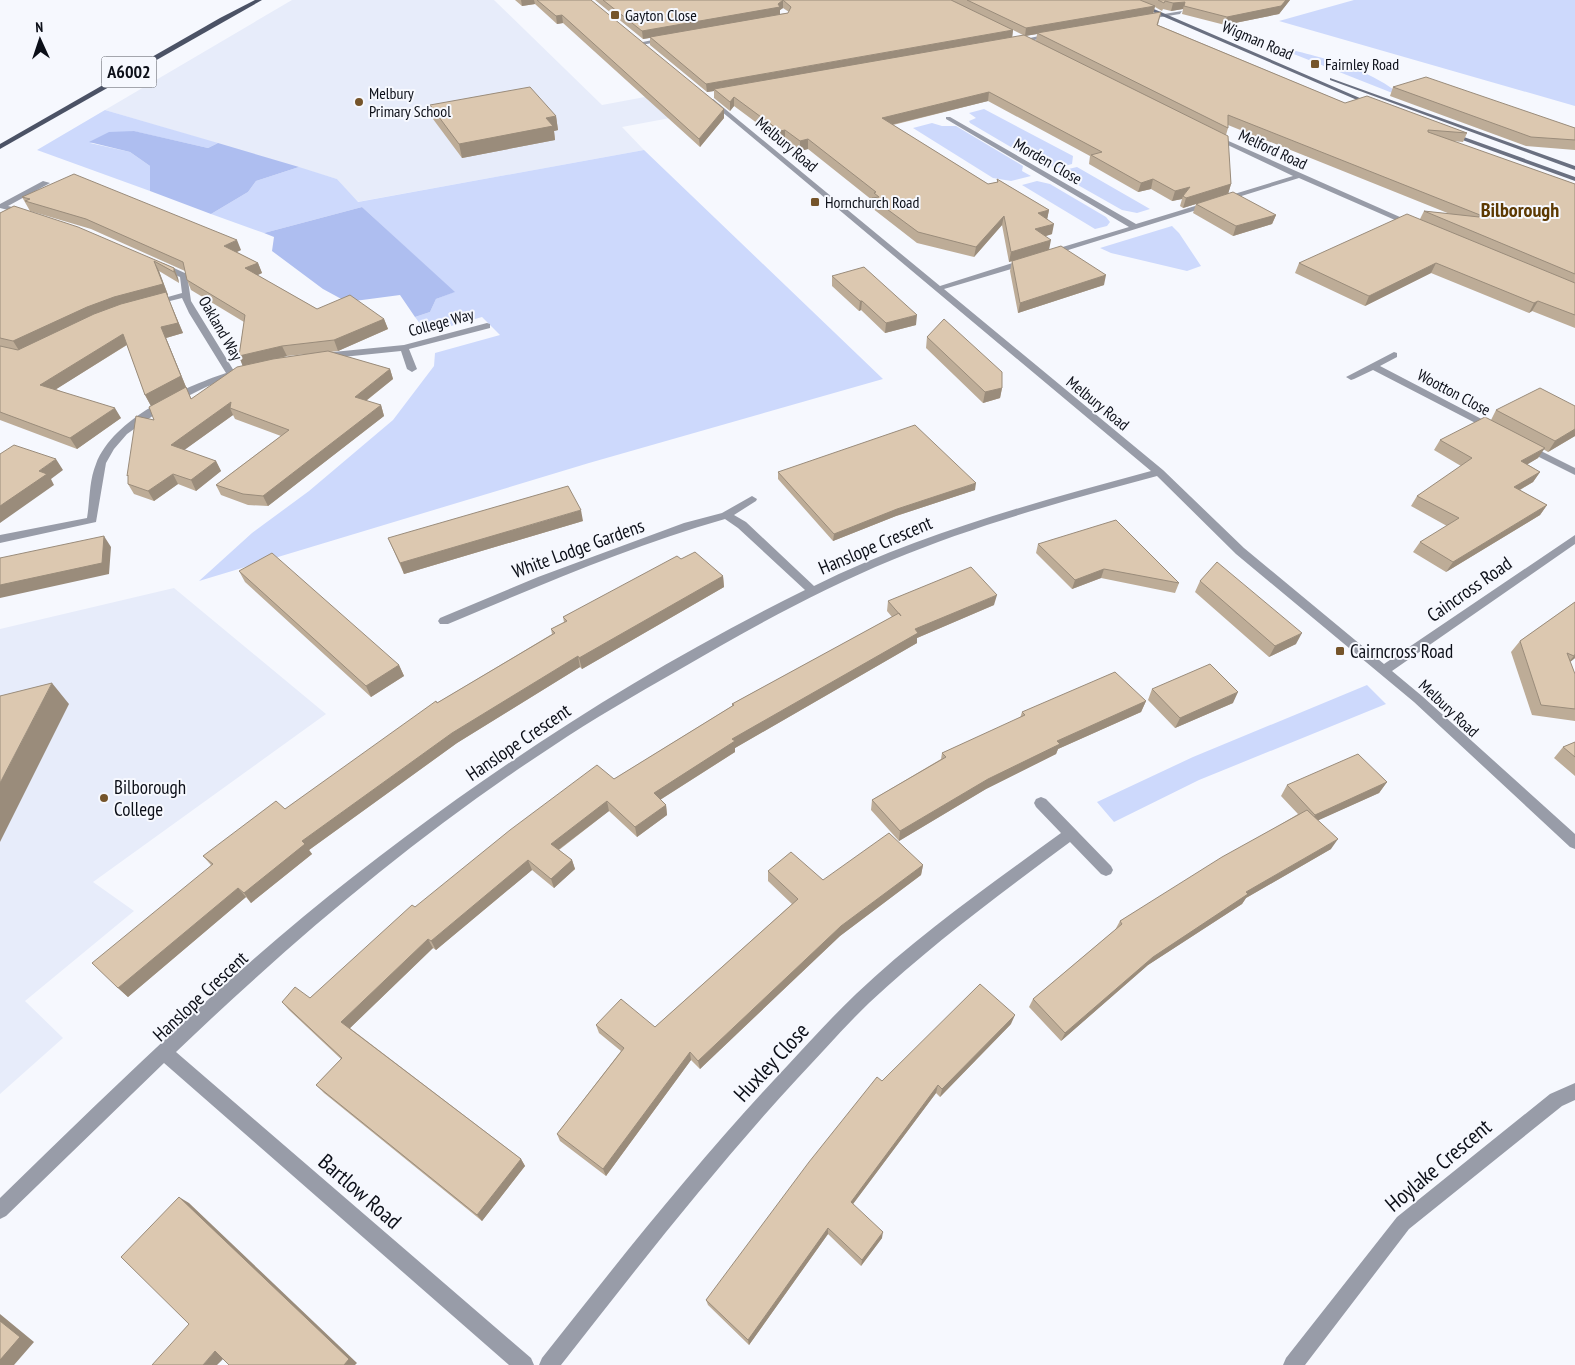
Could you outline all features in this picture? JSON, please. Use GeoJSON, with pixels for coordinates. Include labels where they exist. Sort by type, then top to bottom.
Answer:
{"type":"FeatureCollection","features":[{"type":"Feature","properties":{"kind":"main road","name":"A6002"},"geometry":{"type":"LineString","coordinates":[[0,147],[222,19],[259,0]]}},
{"type":"Feature","properties":{"kind":"street","name":"Wigman Road"},"geometry":{"type":"LineString","coordinates":[[1128,0],[1382,108]]}},
{"type":"Feature","properties":{"kind":"street"},"geometry":{"type":"LineString","coordinates":[[1171,8],[1188,16]]}},
{"type":"Feature","properties":{"kind":"street"},"geometry":{"type":"LineString","coordinates":[[1145,18],[1180,12]]}},
{"type":"Feature","properties":{"kind":"street"},"geometry":{"type":"LineString","coordinates":[[1005,43],[1060,34]]}},
{"type":"Feature","properties":{"kind":"street"},"geometry":{"type":"LineString","coordinates":[[632,35],[655,54]]}},
{"type":"Feature","properties":{"kind":"street"},"geometry":{"type":"LineString","coordinates":[[1016,36],[1042,48]]}},
{"type":"Feature","properties":{"kind":"street"},"geometry":{"type":"LineString","coordinates":[[641,43],[670,38]]}},
{"type":"Feature","properties":{"kind":"street","name":"Wigman Road"},"geometry":{"type":"LineString","coordinates":[[1239,39],[1312,71],[1575,168]]}},
{"type":"Feature","properties":{"kind":"street","name":"Melbury Road"},"geometry":{"type":"LineString","coordinates":[[708,94],[937,289],[1159,472],[1240,551],[1384,670],[1575,843]]}},
{"type":"Feature","properties":{"kind":"street","name":"Morden Close"},"geometry":{"type":"LineString","coordinates":[[948,118],[1135,227]]}},
{"type":"Feature","properties":{"kind":"street"},"geometry":{"type":"LineString","coordinates":[[1437,129],[1575,179]]}},
{"type":"Feature","properties":{"kind":"street","name":"Melford Road"},"geometry":{"type":"LineString","coordinates":[[1206,132],[1299,176],[1425,230]]}},
{"type":"Feature","properties":{"kind":"street"},"geometry":{"type":"LineString","coordinates":[[937,289],[1299,176]]}},
{"type":"Feature","properties":{"kind":"street"},"geometry":{"type":"LineString","coordinates":[[33,215],[3,209],[1,206],[46,183]]}},
{"type":"Feature","properties":{"kind":"street","name":"Oakland Way"},"geometry":{"type":"LineString","coordinates":[[149,260],[184,276],[186,295],[193,313],[231,374]]}},
{"type":"Feature","properties":{"kind":"street"},"geometry":{"type":"LineString","coordinates":[[141,306],[186,295]]}},
{"type":"Feature","properties":{"kind":"street","name":"College Way"},"geometry":{"type":"LineString","coordinates":[[313,357],[404,348],[487,326]]}},
{"type":"Feature","properties":{"kind":"street","name":"College Way"},"geometry":{"type":"LineString","coordinates":[[404,348],[412,369]]}},
{"type":"Feature","properties":{"kind":"street"},"geometry":{"type":"LineString","coordinates":[[1351,378],[1394,355]]}},
{"type":"Feature","properties":{"kind":"street","name":"Wootton Close"},"geometry":{"type":"LineString","coordinates":[[1373,366],[1575,472]]}},
{"type":"Feature","properties":{"kind":"street"},"geometry":{"type":"LineString","coordinates":[[0,539],[92,520],[101,464],[118,438],[168,402],[207,383],[247,370]]}},
{"type":"Feature","properties":{"kind":"street","name":"Hanslope Crescent"},"geometry":{"type":"LineString","coordinates":[[0,1210],[165,1053],[306,925],[413,838],[530,753],[765,615],[855,572],[931,541],[1035,506],[1159,472]]}},
{"type":"Feature","properties":{"kind":"street","name":"White Lodge Gardens"},"geometry":{"type":"LineString","coordinates":[[444,621],[542,580],[688,526],[726,515],[752,499]]}},
{"type":"Feature","properties":{"kind":"street"},"geometry":{"type":"LineString","coordinates":[[726,515],[742,525],[814,592]]}},
{"type":"Feature","properties":{"kind":"street","name":"Caincross Road"},"geometry":{"type":"LineString","coordinates":[[1384,670],[1575,539]]}},
{"type":"Feature","properties":{"kind":"street"},"geometry":{"type":"LineString","coordinates":[[1041,804],[1106,870]]}},
{"type":"Feature","properties":{"kind":"street","name":"Huxley Close"},"geometry":{"type":"LineString","coordinates":[[549,1365],[664,1220],[764,1102],[862,998],[923,945],[1071,834]]}},
{"type":"Feature","properties":{"kind":"street","name":"Bartlow Road"},"geometry":{"type":"LineString","coordinates":[[165,1053],[524,1365]]}},
{"type":"Feature","properties":{"kind":"street","name":"Hoylake Crescent"},"geometry":{"type":"LineString","coordinates":[[1293,1365],[1403,1222],[1556,1100],[1575,1092]]}},
{"type":"Feature","properties":{"kind":"shaded area","name":"Melbury Primary School"},"geometry":{"type":"Polygon","coordinates":[[[292,0],[494,0],[602,105],[677,91],[702,112],[622,127],[644,150],[357,202],[337,179],[105,110],[292,0]]]}},
{"type":"Feature","properties":{"kind":"shaded area"},"geometry":{"type":"Polygon","coordinates":[[[1354,0],[1575,0],[1575,106],[1279,21],[1354,0]]]}},
{"type":"Feature","properties":{"kind":"shaded area"},"geometry":{"type":"Polygon","coordinates":[[[1281,49],[1302,52],[1351,67],[1384,83],[1405,98],[1281,49]]]}},
{"type":"Feature","properties":{"kind":"shaded area"},"geometry":{"type":"Polygon","coordinates":[[[984,109],[1073,156],[1072,164],[1057,168],[1036,162],[970,123],[969,121],[976,118],[969,113],[984,109]]]}},
{"type":"Feature","properties":{"kind":"shaded area"},"geometry":{"type":"Polygon","coordinates":[[[105,110],[218,143],[208,148],[133,131],[90,143],[130,152],[150,166],[150,191],[37,150],[105,110]]]}},
{"type":"Feature","properties":{"kind":"shaded area"},"geometry":{"type":"Polygon","coordinates":[[[932,123],[942,126],[956,126],[1023,166],[1022,171],[1031,176],[1011,181],[993,178],[913,128],[932,123]]]}},
{"type":"Feature","properties":{"kind":"shaded area"},"geometry":{"type":"Polygon","coordinates":[[[134,131],[208,148],[218,143],[299,167],[256,181],[248,192],[211,214],[150,191],[150,166],[130,152],[89,142],[109,132],[134,131]]]}},
{"type":"Feature","properties":{"kind":"shaded area"},"geometry":{"type":"Polygon","coordinates":[[[644,150],[883,379],[589,463],[199,581],[252,533],[309,491],[393,420],[434,366],[435,353],[500,335],[482,317],[427,333],[415,317],[430,312],[436,299],[454,292],[362,207],[264,233],[211,214],[248,192],[256,181],[299,167],[337,179],[358,202],[644,150]]]}},
{"type":"Feature","properties":{"kind":"shaded area"},"geometry":{"type":"Polygon","coordinates":[[[1077,167],[1150,209],[1137,213],[1122,210],[1069,180],[1060,171],[1077,167]]]}},
{"type":"Feature","properties":{"kind":"shaded area"},"geometry":{"type":"Polygon","coordinates":[[[1037,181],[1050,184],[1106,217],[1110,222],[1107,226],[1095,229],[1022,185],[1037,181]]]}},
{"type":"Feature","properties":{"kind":"shaded area"},"geometry":{"type":"Polygon","coordinates":[[[362,207],[455,292],[436,299],[430,312],[415,317],[400,295],[347,302],[323,289],[272,251],[274,237],[264,233],[362,207]]]}},
{"type":"Feature","properties":{"kind":"shaded area"},"geometry":{"type":"Polygon","coordinates":[[[1172,226],[1179,233],[1201,266],[1187,271],[1111,253],[1100,248],[1172,226]]]}},
{"type":"Feature","properties":{"kind":"shaded area","name":"Bilborough College"},"geometry":{"type":"Polygon","coordinates":[[[174,588],[326,714],[93,882],[134,911],[25,1001],[63,1038],[0,1094],[0,629],[174,588]]]}},
{"type":"Feature","properties":{"kind":"shaded area"},"geometry":{"type":"Polygon","coordinates":[[[1367,685],[1386,704],[1199,780],[1114,822],[1097,802],[1193,757],[1367,685]]]}},
{"type":"Feature","properties":{"kind":"building"},"geometry":{"type":"Polygon","coordinates":[[[537,0],[591,0],[724,109],[699,139],[562,15],[556,16],[537,0]]]}},
{"type":"Feature","properties":{"kind":"building"},"geometry":{"type":"Polygon","coordinates":[[[603,0],[783,0],[778,4],[780,7],[642,31],[603,0]]]}},
{"type":"Feature","properties":{"kind":"building"},"geometry":{"type":"Polygon","coordinates":[[[783,0],[951,0],[1013,30],[706,84],[650,37],[788,13],[791,7],[783,0]]]}},
{"type":"Feature","properties":{"kind":"building"},"geometry":{"type":"Polygon","coordinates":[[[967,0],[1140,0],[1155,6],[1026,28],[967,0]]]}},
{"type":"Feature","properties":{"kind":"building"},"geometry":{"type":"Polygon","coordinates":[[[1158,0],[1286,0],[1281,6],[1227,17],[1184,6],[1185,2],[1173,3],[1165,1],[1164,3],[1158,0]]]}},
{"type":"Feature","properties":{"kind":"building"},"geometry":{"type":"Polygon","coordinates":[[[1161,12],[1157,25],[1345,103],[1367,96],[1467,133],[1428,130],[1428,132],[1575,184],[1575,274],[1424,211],[1479,217],[1480,215],[1228,115],[1228,128],[1037,33],[1161,12]]]}},
{"type":"Feature","properties":{"kind":"building"},"geometry":{"type":"Polygon","coordinates":[[[1024,35],[1228,136],[1231,184],[1186,198],[1183,196],[1190,187],[1175,191],[1153,179],[1141,183],[1091,155],[1102,152],[989,92],[882,118],[988,184],[998,182],[997,179],[1049,210],[1038,213],[1054,224],[1035,229],[1051,240],[1011,252],[1004,216],[976,247],[918,232],[872,198],[879,197],[874,193],[876,192],[808,139],[800,141],[785,130],[780,131],[734,97],[730,102],[714,89],[1024,35]]]}},
{"type":"Feature","properties":{"kind":"building"},"geometry":{"type":"Polygon","coordinates":[[[1426,77],[1575,128],[1575,140],[1531,137],[1393,87],[1426,77]]]}},
{"type":"Feature","properties":{"kind":"building"},"geometry":{"type":"Polygon","coordinates":[[[530,87],[556,116],[546,118],[553,126],[459,144],[430,105],[530,87]]]}},
{"type":"Feature","properties":{"kind":"building"},"geometry":{"type":"Polygon","coordinates":[[[74,174],[237,240],[224,246],[258,263],[245,268],[317,309],[350,295],[384,319],[334,340],[282,346],[239,356],[245,315],[187,280],[183,262],[86,219],[25,201],[30,199],[22,197],[74,174]]]}},
{"type":"Feature","properties":{"kind":"building"},"geometry":{"type":"Polygon","coordinates":[[[1233,192],[1276,215],[1236,226],[1196,204],[1233,192]]]}},
{"type":"Feature","properties":{"kind":"building"},"geometry":{"type":"Polygon","coordinates":[[[14,206],[78,227],[174,268],[174,272],[154,261],[163,284],[114,297],[87,307],[13,341],[0,338],[0,213],[14,206]]]}},
{"type":"Feature","properties":{"kind":"building"},"geometry":{"type":"Polygon","coordinates":[[[1407,214],[1575,283],[1575,315],[1538,301],[1534,303],[1436,263],[1369,296],[1299,263],[1407,214]]]}},
{"type":"Feature","properties":{"kind":"building"},"geometry":{"type":"Polygon","coordinates":[[[1061,246],[1106,275],[1020,303],[1012,261],[1061,246]]]}},
{"type":"Feature","properties":{"kind":"building"},"geometry":{"type":"Polygon","coordinates":[[[864,267],[917,315],[886,323],[832,276],[864,267]]]}},
{"type":"Feature","properties":{"kind":"building"},"geometry":{"type":"Polygon","coordinates":[[[166,292],[178,323],[161,327],[181,376],[145,395],[123,334],[40,385],[115,408],[70,438],[0,412],[0,346],[18,350],[94,314],[121,304],[166,292]]]}},
{"type":"Feature","properties":{"kind":"building"},"geometry":{"type":"Polygon","coordinates":[[[944,319],[1002,372],[1002,388],[985,392],[927,337],[944,319]]]}},
{"type":"Feature","properties":{"kind":"building"},"geometry":{"type":"Polygon","coordinates":[[[328,351],[390,369],[355,397],[381,405],[263,496],[243,494],[216,485],[289,430],[230,408],[231,402],[171,445],[216,461],[191,480],[173,474],[148,491],[128,484],[127,476],[136,416],[154,420],[149,407],[186,387],[191,399],[237,367],[273,359],[328,351]]]}},
{"type":"Feature","properties":{"kind":"building"},"geometry":{"type":"Polygon","coordinates":[[[1540,388],[1575,406],[1575,429],[1555,441],[1496,410],[1540,388]]]}},
{"type":"Feature","properties":{"kind":"building"},"geometry":{"type":"Polygon","coordinates":[[[1485,417],[1545,448],[1521,461],[1540,472],[1514,487],[1547,505],[1453,562],[1420,542],[1459,518],[1417,496],[1472,458],[1440,440],[1485,417]]]}},
{"type":"Feature","properties":{"kind":"building"},"geometry":{"type":"Polygon","coordinates":[[[915,425],[976,483],[897,509],[834,534],[778,472],[915,425]]]}},
{"type":"Feature","properties":{"kind":"building"},"geometry":{"type":"Polygon","coordinates":[[[14,445],[56,459],[39,471],[47,474],[0,506],[0,454],[14,445]]]}},
{"type":"Feature","properties":{"kind":"building"},"geometry":{"type":"Polygon","coordinates":[[[568,486],[581,510],[400,563],[388,538],[568,486]]]}},
{"type":"Feature","properties":{"kind":"building"},"geometry":{"type":"Polygon","coordinates":[[[1116,520],[1179,583],[1104,569],[1075,580],[1038,544],[1116,520]]]}},
{"type":"Feature","properties":{"kind":"building"},"geometry":{"type":"Polygon","coordinates":[[[104,536],[102,563],[0,585],[0,558],[104,536]]]}},
{"type":"Feature","properties":{"kind":"building"},"geometry":{"type":"Polygon","coordinates":[[[695,552],[723,576],[579,658],[578,656],[452,733],[302,841],[305,844],[244,893],[238,888],[118,988],[92,963],[213,864],[203,856],[276,801],[285,809],[436,701],[437,703],[555,633],[551,629],[567,621],[563,617],[677,556],[681,559],[695,552]]]}},
{"type":"Feature","properties":{"kind":"building"},"geometry":{"type":"Polygon","coordinates":[[[272,553],[399,665],[366,686],[239,571],[272,553]]]}},
{"type":"Feature","properties":{"kind":"building"},"geometry":{"type":"Polygon","coordinates":[[[1217,562],[1302,633],[1275,646],[1200,581],[1217,562]]]}},
{"type":"Feature","properties":{"kind":"building"},"geometry":{"type":"Polygon","coordinates":[[[971,567],[997,595],[915,629],[918,633],[732,739],[735,741],[654,793],[666,805],[635,827],[607,801],[551,844],[572,860],[551,879],[528,860],[431,941],[428,939],[341,1022],[521,1159],[477,1215],[316,1085],[342,1058],[282,1002],[295,987],[310,998],[412,905],[415,907],[510,830],[597,765],[614,779],[734,705],[732,704],[899,613],[888,601],[971,567]]]}},
{"type":"Feature","properties":{"kind":"building"},"geometry":{"type":"Polygon","coordinates":[[[1575,602],[1575,654],[1574,656],[1567,653],[1575,674],[1575,709],[1541,705],[1520,641],[1575,602]]]}},
{"type":"Feature","properties":{"kind":"building"},"geometry":{"type":"Polygon","coordinates":[[[1210,664],[1238,692],[1180,718],[1152,689],[1210,664]]]}},
{"type":"Feature","properties":{"kind":"building"},"geometry":{"type":"Polygon","coordinates":[[[1115,672],[1146,701],[1057,741],[1060,744],[988,779],[900,831],[872,800],[946,757],[942,753],[1025,715],[1022,712],[1115,672]]]}},
{"type":"Feature","properties":{"kind":"building"},"geometry":{"type":"Polygon","coordinates":[[[52,683],[0,783],[0,696],[52,683]]]}},
{"type":"Feature","properties":{"kind":"building"},"geometry":{"type":"Polygon","coordinates":[[[1575,742],[1575,757],[1563,747],[1575,742]]]}},
{"type":"Feature","properties":{"kind":"building"},"geometry":{"type":"Polygon","coordinates":[[[1358,754],[1387,782],[1315,815],[1287,785],[1358,754]]]}},
{"type":"Feature","properties":{"kind":"building"},"geometry":{"type":"Polygon","coordinates":[[[1307,810],[1338,839],[1246,892],[1248,894],[1153,957],[1065,1033],[1033,999],[1122,924],[1120,921],[1222,857],[1307,810]]]}},
{"type":"Feature","properties":{"kind":"building"},"geometry":{"type":"Polygon","coordinates":[[[889,833],[923,865],[841,926],[698,1061],[690,1052],[603,1169],[557,1134],[624,1048],[596,1025],[621,999],[655,1027],[798,899],[768,871],[791,852],[823,880],[889,833]]]}},
{"type":"Feature","properties":{"kind":"building"},"geometry":{"type":"Polygon","coordinates":[[[980,984],[1015,1015],[942,1089],[938,1085],[851,1202],[883,1232],[862,1260],[828,1228],[748,1340],[706,1300],[809,1162],[877,1077],[882,1081],[980,984]]]}},
{"type":"Feature","properties":{"kind":"building"},"geometry":{"type":"Polygon","coordinates":[[[179,1197],[349,1359],[344,1365],[229,1365],[215,1351],[203,1365],[152,1365],[189,1324],[121,1257],[179,1197]]]}},
{"type":"Feature","properties":{"kind":"building"},"geometry":{"type":"Polygon","coordinates":[[[0,1321],[20,1337],[0,1360],[0,1321]]]}},
{"type":"Feature","properties":{"kind":"place","name":"Gayton Close"},"geometry":{"type":"Point","coordinates":[615,15]}},
{"type":"Feature","properties":{"kind":"place","name":"Fairnley Road"},"geometry":{"type":"Point","coordinates":[1315,64]}},
{"type":"Feature","properties":{"kind":"place","name":"Melbury Primary School"},"geometry":{"type":"Point","coordinates":[359,102]}},
{"type":"Feature","properties":{"kind":"place","name":"Hornchurch Road"},"geometry":{"type":"Point","coordinates":[815,202]}},
{"type":"Feature","properties":{"kind":"place","name":"Cairncross Road"},"geometry":{"type":"Point","coordinates":[1340,651]}},
{"type":"Feature","properties":{"kind":"place","name":"Bilborough College"},"geometry":{"type":"Point","coordinates":[104,798]}},
{"type":"Feature","properties":{"kind":"district","name":"Bilborough"},"geometry":{"type":"Point","coordinates":[1520,210]}}]}
